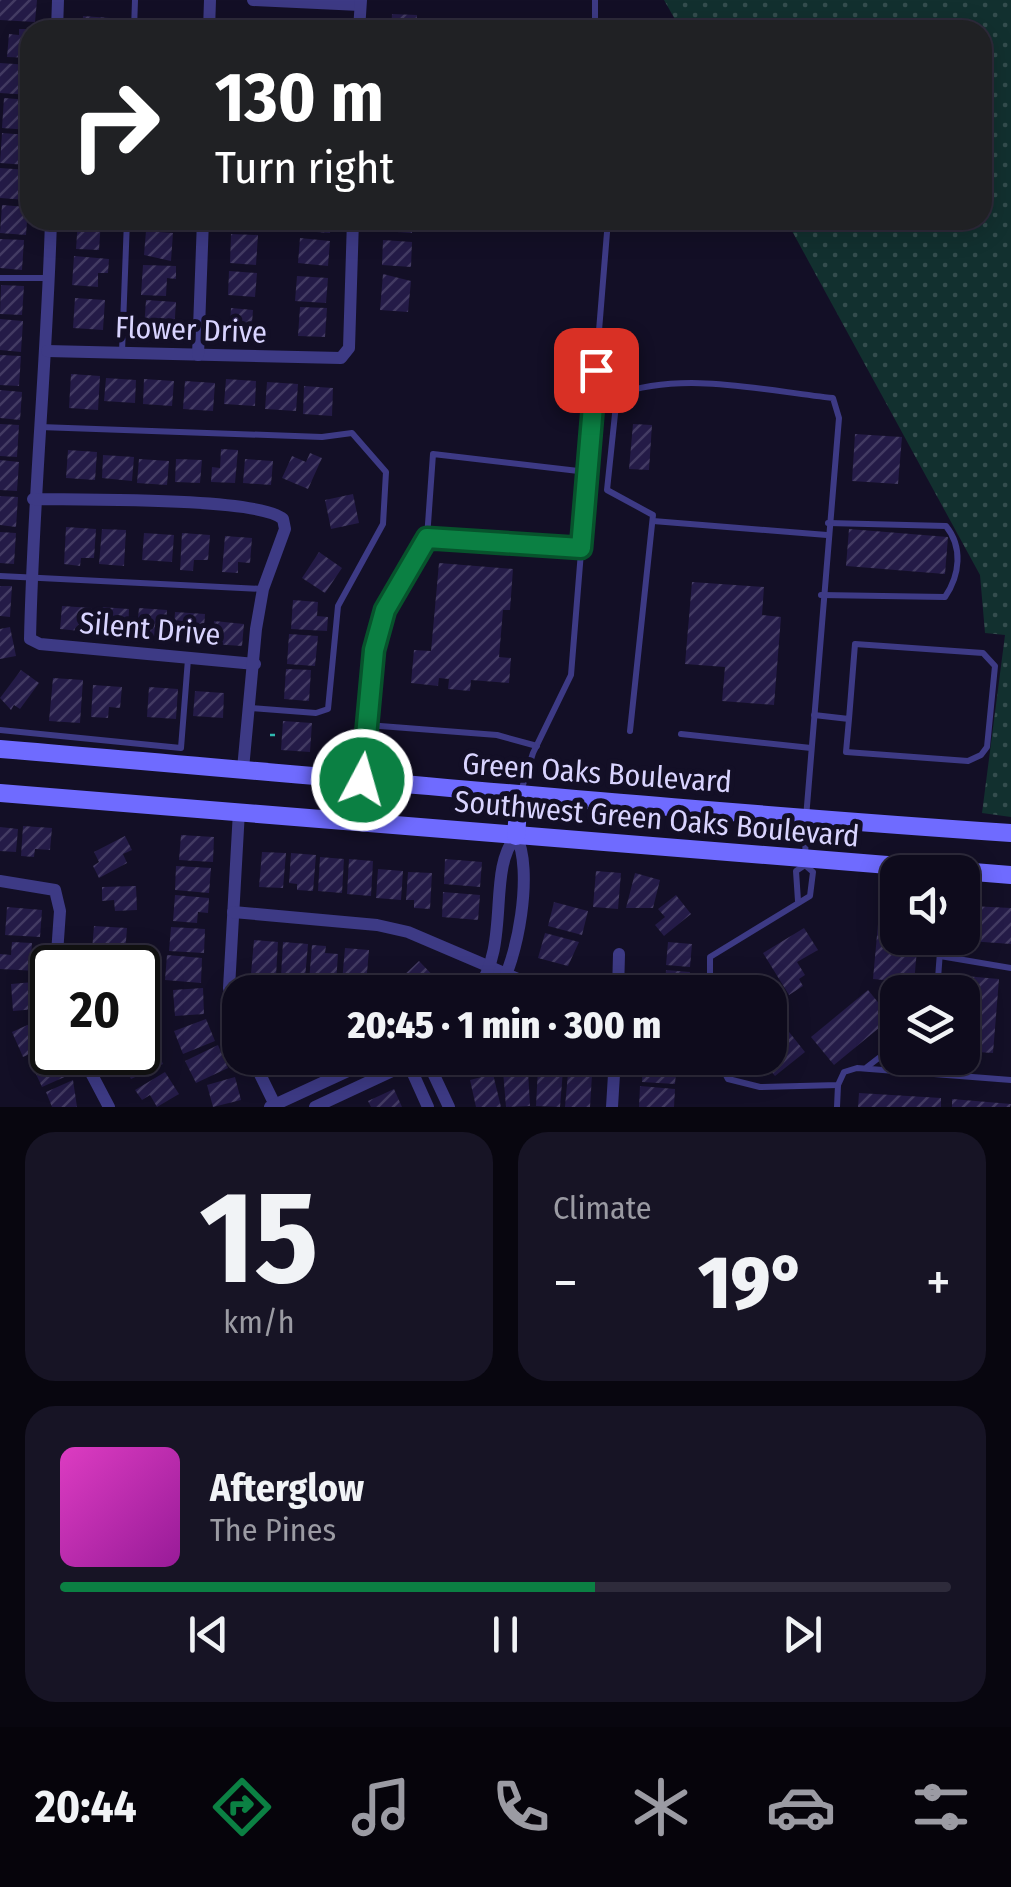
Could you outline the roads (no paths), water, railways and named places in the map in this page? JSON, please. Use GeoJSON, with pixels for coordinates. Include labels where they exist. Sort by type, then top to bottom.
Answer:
{"type":"FeatureCollection","features":[{"type":"Feature","properties":{"kind":"main road","name":"Green Oaks Boulevard"},"geometry":{"type":"LineString","coordinates":[[0,749],[519,797],[1011,833]]}},
{"type":"Feature","properties":{"kind":"main road"},"geometry":{"type":"LineString","coordinates":[[0,793],[239,811]]}},
{"type":"Feature","properties":{"kind":"main road"},"geometry":{"type":"LineString","coordinates":[[516,836],[519,797]]}},
{"type":"Feature","properties":{"kind":"main road","name":"Southwest Green Oaks Boulevard"},"geometry":{"type":"LineString","coordinates":[[239,811],[805,862],[1011,875]]}},
{"type":"Feature","properties":{"kind":"street"},"geometry":{"type":"LineString","coordinates":[[253,0],[360,3]]}},
{"type":"Feature","properties":{"kind":"street"},"geometry":{"type":"LineString","coordinates":[[32,576],[33,498],[47,351],[51,230]]}},
{"type":"Feature","properties":{"kind":"street"},"geometry":{"type":"LineString","coordinates":[[198,356],[203,230]]}},
{"type":"Feature","properties":{"kind":"street","name":"Flower Drive"},"geometry":{"type":"LineString","coordinates":[[47,351],[332,360],[347,354],[349,348],[353,230]]}},
{"type":"Feature","properties":{"kind":"street"},"geometry":{"type":"LineString","coordinates":[[33,498],[220,505],[270,511],[282,519],[285,528],[263,589],[244,770]]}},
{"type":"Feature","properties":{"kind":"street","name":"Silent Drive"},"geometry":{"type":"LineString","coordinates":[[32,576],[30,639],[40,644],[255,664]]}},
{"type":"Feature","properties":{"kind":"street"},"geometry":{"type":"LineString","coordinates":[[230,975],[239,811]]}},
{"type":"Feature","properties":{"kind":"street"},"geometry":{"type":"LineString","coordinates":[[487,975],[498,941],[505,850],[516,836],[524,851],[517,939],[509,975]]}},
{"type":"Feature","properties":{"kind":"street"},"geometry":{"type":"LineString","coordinates":[[0,881],[56,890],[60,911],[58,945]]}},
{"type":"Feature","properties":{"kind":"street"},"geometry":{"type":"LineString","coordinates":[[233,912],[408,932],[501,975]]}},
{"type":"Feature","properties":{"kind":"street"},"geometry":{"type":"LineString","coordinates":[[618,975],[619,954]]}},
{"type":"Feature","properties":{"kind":"street"},"geometry":{"type":"LineString","coordinates":[[92,1075],[109,1107]]}},
{"type":"Feature","properties":{"kind":"street"},"geometry":{"type":"LineString","coordinates":[[260,1075],[274,1106],[340,1075]]}},
{"type":"Feature","properties":{"kind":"street"},"geometry":{"type":"LineString","coordinates":[[316,1107],[343,1101],[388,1075]]}},
{"type":"Feature","properties":{"kind":"street"},"geometry":{"type":"LineString","coordinates":[[419,1075],[428,1107]]}},
{"type":"Feature","properties":{"kind":"street"},"geometry":{"type":"LineString","coordinates":[[426,1075],[449,1107]]}},
{"type":"Feature","properties":{"kind":"street"},"geometry":{"type":"LineString","coordinates":[[612,1107],[614,1075]]}},
{"type":"Feature","properties":{"kind":"lane"},"geometry":{"type":"LineString","coordinates":[[122,353],[127,230]]}},
{"type":"Feature","properties":{"kind":"lane"},"geometry":{"type":"LineString","coordinates":[[519,797],[536,746],[571,675],[607,230]]}},
{"type":"Feature","properties":{"kind":"lane"},"geometry":{"type":"LineString","coordinates":[[0,278],[50,278]]}},
{"type":"Feature","properties":{"kind":"lane"},"geometry":{"type":"LineString","coordinates":[[630,732],[653,516],[607,490],[608,452],[617,396],[644,385],[672,383],[833,398],[839,418],[821,595],[806,818],[805,862],[813,872],[810,896],[710,957],[710,975]]}},
{"type":"Feature","properties":{"kind":"lane"},"geometry":{"type":"LineString","coordinates":[[40,426],[322,437],[352,432],[386,472],[383,524],[338,606],[328,709],[316,713],[250,708]]}},
{"type":"Feature","properties":{"kind":"lane"},"geometry":{"type":"LineString","coordinates":[[362,780],[374,650],[385,610],[427,538],[432,454],[587,472]]}},
{"type":"Feature","properties":{"kind":"lane"},"geometry":{"type":"LineString","coordinates":[[653,521],[827,535]]}},
{"type":"Feature","properties":{"kind":"lane"},"geometry":{"type":"LineString","coordinates":[[821,595],[946,597],[958,578],[955,538],[946,526],[828,522]]}},
{"type":"Feature","properties":{"kind":"lane"},"geometry":{"type":"LineString","coordinates":[[427,538],[581,548]]}},
{"type":"Feature","properties":{"kind":"lane"},"geometry":{"type":"LineString","coordinates":[[0,576],[263,589]]}},
{"type":"Feature","properties":{"kind":"lane"},"geometry":{"type":"LineString","coordinates":[[855,644],[983,652],[995,666],[987,746],[981,755],[968,760],[846,752],[848,719],[855,644]]}},
{"type":"Feature","properties":{"kind":"lane"},"geometry":{"type":"LineString","coordinates":[[0,730],[181,748],[188,658]]}},
{"type":"Feature","properties":{"kind":"lane"},"geometry":{"type":"LineString","coordinates":[[814,716],[848,719]]}},
{"type":"Feature","properties":{"kind":"lane"},"geometry":{"type":"LineString","coordinates":[[367,725],[497,735],[536,746]]}},
{"type":"Feature","properties":{"kind":"lane"},"geometry":{"type":"LineString","coordinates":[[681,734],[811,748]]}},
{"type":"Feature","properties":{"kind":"lane"},"geometry":{"type":"LineString","coordinates":[[798,901],[796,871],[805,862]]}},
{"type":"Feature","properties":{"kind":"lane"},"geometry":{"type":"LineString","coordinates":[[938,975],[940,956],[1011,968]]}},
{"type":"Feature","properties":{"kind":"lane"},"geometry":{"type":"LineString","coordinates":[[866,1068],[880,1057]]}},
{"type":"Feature","properties":{"kind":"lane"},"geometry":{"type":"LineString","coordinates":[[838,1107],[838,1085],[844,1072],[880,1069]]}},
{"type":"Feature","properties":{"kind":"lane"},"geometry":{"type":"LineString","coordinates":[[726,1075],[728,1079],[760,1087],[838,1085]]}},
{"type":"Feature","properties":{"kind":"lane"},"geometry":{"type":"LineString","coordinates":[[945,1075],[1011,1080]]}}]}
